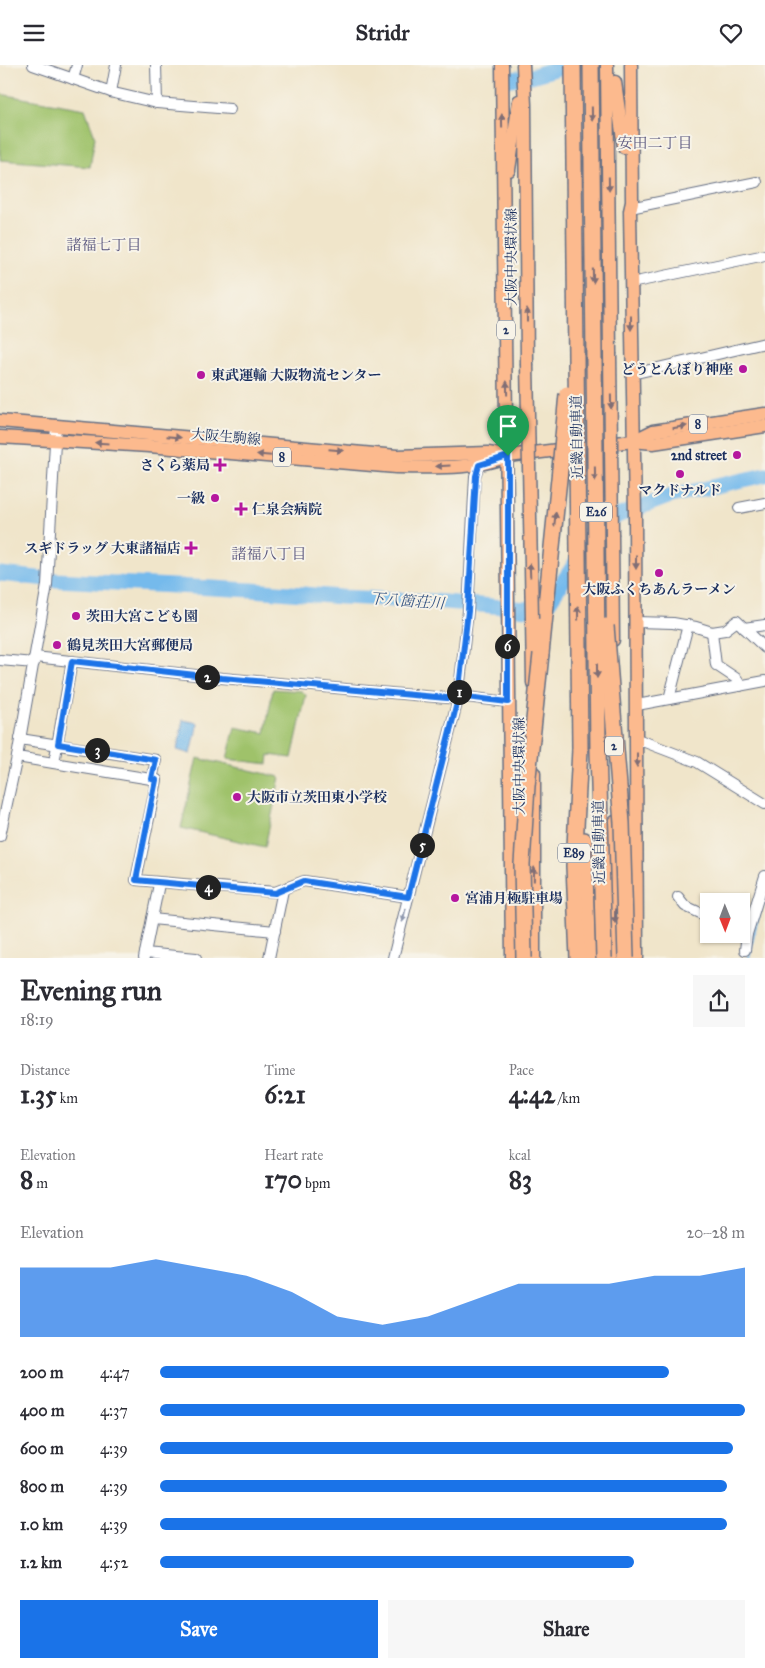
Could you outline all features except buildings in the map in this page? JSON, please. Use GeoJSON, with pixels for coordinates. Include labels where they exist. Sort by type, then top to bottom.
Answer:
{"type":"FeatureCollection","features":[{"type":"Feature","properties":{"kind":"highway","name":"近畿自動車道"},"geometry":{"type":"LineString","coordinates":[[573,65],[580,749],[588,958]]}},
{"type":"Feature","properties":{"kind":"highway","name":"近畿自動車道"},"geometry":{"type":"LineString","coordinates":[[591,65],[598,759],[604,958]]}},
{"type":"Feature","properties":{"kind":"highway"},"geometry":{"type":"LineString","coordinates":[[524,958],[524,844],[527,786],[566,416],[569,359],[570,213],[574,161]]}},
{"type":"Feature","properties":{"kind":"highway"},"geometry":{"type":"LineString","coordinates":[[596,545],[603,594],[622,823],[626,958]]}},
{"type":"Feature","properties":{"kind":"highway","name":"E89"},"geometry":{"type":"LineString","coordinates":[[578,958],[574,866],[580,749]]}},
{"type":"Feature","properties":{"kind":"main road","name":"2"},"geometry":{"type":"LineString","coordinates":[[502,65],[508,456],[507,621],[512,958]]}},
{"type":"Feature","properties":{"kind":"main road","name":"大阪中央環状線"},"geometry":{"type":"LineString","coordinates":[[522,65],[525,105],[527,364],[535,746],[534,958]]}},
{"type":"Feature","properties":{"kind":"main road","name":"2"},"geometry":{"type":"LineString","coordinates":[[607,65],[616,958]]}},
{"type":"Feature","properties":{"kind":"main road"},"geometry":{"type":"LineString","coordinates":[[614,65],[624,142],[627,203],[630,208]]}},
{"type":"Feature","properties":{"kind":"main road","name":"2"},"geometry":{"type":"LineString","coordinates":[[631,65],[630,208],[635,507],[638,958]]}},
{"type":"Feature","properties":{"kind":"main road"},"geometry":{"type":"LineString","coordinates":[[503,202],[523,82]]}},
{"type":"Feature","properties":{"kind":"main road","name":"大阪生駒線"},"geometry":{"type":"LineString","coordinates":[[633,441],[653,431],[765,414]]}},
{"type":"Feature","properties":{"kind":"main road","name":"大阪生駒線"},"geometry":{"type":"LineString","coordinates":[[0,421],[397,456],[488,453],[508,456]]}},
{"type":"Feature","properties":{"kind":"main road","name":"大阪生駒線"},"geometry":{"type":"LineString","coordinates":[[0,437],[396,467],[479,465],[508,456],[633,441],[653,443],[765,426]]}},
{"type":"Feature","properties":{"kind":"main road"},"geometry":{"type":"LineString","coordinates":[[511,901],[514,852],[535,746]]}},
{"type":"Feature","properties":{"kind":"main road","name":"2"},"geometry":{"type":"LineString","coordinates":[[615,764],[627,821],[637,898]]}},
{"type":"Feature","properties":{"kind":"street"},"geometry":{"type":"LineString","coordinates":[[33,65],[111,92],[156,103],[230,109]]}},
{"type":"Feature","properties":{"kind":"street"},"geometry":{"type":"LineString","coordinates":[[73,79],[77,65]]}},
{"type":"Feature","properties":{"kind":"street"},"geometry":{"type":"LineString","coordinates":[[111,92],[116,65]]}},
{"type":"Feature","properties":{"kind":"street"},"geometry":{"type":"LineString","coordinates":[[156,65],[156,103]]}},
{"type":"Feature","properties":{"kind":"street"},"geometry":{"type":"LineString","coordinates":[[630,208],[757,182]]}},
{"type":"Feature","properties":{"kind":"street"},"geometry":{"type":"LineString","coordinates":[[631,283],[765,255]]}},
{"type":"Feature","properties":{"kind":"street"},"geometry":{"type":"LineString","coordinates":[[632,374],[765,343]]}},
{"type":"Feature","properties":{"kind":"street"},"geometry":{"type":"LineString","coordinates":[[0,836],[17,757],[49,571],[56,425]]}},
{"type":"Feature","properties":{"kind":"street"},"geometry":{"type":"LineString","coordinates":[[393,958],[458,698],[468,611],[476,476],[479,465]]}},
{"type":"Feature","properties":{"kind":"street"},"geometry":{"type":"LineString","coordinates":[[739,508],[765,503]]}},
{"type":"Feature","properties":{"kind":"street"},"geometry":{"type":"LineString","coordinates":[[636,622],[688,625],[712,632],[725,630],[737,621],[765,648]]}},
{"type":"Feature","properties":{"kind":"street"},"geometry":{"type":"LineString","coordinates":[[669,699],[688,625]]}},
{"type":"Feature","properties":{"kind":"street"},"geometry":{"type":"LineString","coordinates":[[744,628],[765,625]]}},
{"type":"Feature","properties":{"kind":"street"},"geometry":{"type":"LineString","coordinates":[[712,632],[716,665],[737,679],[740,686]]}},
{"type":"Feature","properties":{"kind":"street"},"geometry":{"type":"LineString","coordinates":[[0,660],[72,661],[222,678],[508,702]]}},
{"type":"Feature","properties":{"kind":"street"},"geometry":{"type":"LineString","coordinates":[[54,763],[72,661]]}},
{"type":"Feature","properties":{"kind":"street"},"geometry":{"type":"LineString","coordinates":[[637,705],[765,681]]}},
{"type":"Feature","properties":{"kind":"street"},"geometry":{"type":"LineString","coordinates":[[20,739],[156,760],[152,779]]}},
{"type":"Feature","properties":{"kind":"street"},"geometry":{"type":"LineString","coordinates":[[637,739],[697,762],[765,804]]}},
{"type":"Feature","properties":{"kind":"street"},"geometry":{"type":"LineString","coordinates":[[17,757],[156,780],[136,880],[159,884],[275,893],[304,881],[408,897]]}},
{"type":"Feature","properties":{"kind":"street"},"geometry":{"type":"LineString","coordinates":[[750,918],[764,883]]}},
{"type":"Feature","properties":{"kind":"street"},"geometry":{"type":"LineString","coordinates":[[159,884],[144,956],[196,958]]}},
{"type":"Feature","properties":{"kind":"street"},"geometry":{"type":"LineString","coordinates":[[269,958],[283,890]]}},
{"type":"Feature","properties":{"kind":"street"},"geometry":{"type":"LineString","coordinates":[[678,897],[684,906],[700,913]]}},
{"type":"Feature","properties":{"kind":"street"},"geometry":{"type":"LineString","coordinates":[[152,919],[275,931]]}},
{"type":"Feature","properties":{"kind":"street"},"geometry":{"type":"LineString","coordinates":[[745,943],[745,950]]}},
{"type":"Feature","properties":{"kind":"green space"},"geometry":{"type":"Polygon","coordinates":[[[0,94],[85,109],[95,137],[90,167],[0,160],[0,94]]]}},
{"type":"Feature","properties":{"kind":"green space"},"geometry":{"type":"Polygon","coordinates":[[[273,689],[302,691],[306,695],[292,758],[269,755],[268,764],[227,759],[235,727],[265,733],[273,689]]]}},
{"type":"Feature","properties":{"kind":"green space"},"geometry":{"type":"Polygon","coordinates":[[[197,758],[280,777],[265,847],[181,828],[197,758]]]}},
{"type":"Feature","properties":{"kind":"water"},"geometry":{"type":"Polygon","coordinates":[[[183,720],[198,723],[191,754],[177,750],[183,720]]]}},
{"type":"Feature","properties":{"kind":"waterway"},"geometry":{"type":"LineString","coordinates":[[531,76],[569,65]]}},
{"type":"Feature","properties":{"kind":"waterway"},"geometry":{"type":"LineString","coordinates":[[507,80],[517,78]]}},
{"type":"Feature","properties":{"kind":"waterway","name":"下八箇荘川"},"geometry":{"type":"LineString","coordinates":[[0,574],[56,580],[433,601],[527,609],[549,602],[590,541],[617,516],[671,496],[765,475]]}},
{"type":"Feature","properties":{"kind":"waterway"},"geometry":{"type":"LineString","coordinates":[[749,958],[765,894]]}},
{"type":"Feature","properties":{"kind":"place","name":"どうとんぼり神座"},"geometry":{"type":"Point","coordinates":[743,369]}},
{"type":"Feature","properties":{"kind":"place","name":"東武運輸 大阪物流センター"},"geometry":{"type":"Point","coordinates":[201,375]}},
{"type":"Feature","properties":{"kind":"place","name":"2nd street"},"geometry":{"type":"Point","coordinates":[737,455]}},
{"type":"Feature","properties":{"kind":"place","name":"さくら薬局"},"geometry":{"type":"Point","coordinates":[220,465]}},
{"type":"Feature","properties":{"kind":"place","name":"マクドナルド"},"geometry":{"type":"Point","coordinates":[680,474]}},
{"type":"Feature","properties":{"kind":"place","name":"一級"},"geometry":{"type":"Point","coordinates":[215,498]}},
{"type":"Feature","properties":{"kind":"place","name":"仁泉会病院"},"geometry":{"type":"Point","coordinates":[241,509]}},
{"type":"Feature","properties":{"kind":"place","name":"スギドラッグ 大東諸福店"},"geometry":{"type":"Point","coordinates":[191,548]}},
{"type":"Feature","properties":{"kind":"place","name":"大阪ふくちあんラーメン"},"geometry":{"type":"Point","coordinates":[659,573]}},
{"type":"Feature","properties":{"kind":"place","name":"茨田大宮こども園"},"geometry":{"type":"Point","coordinates":[76,616]}},
{"type":"Feature","properties":{"kind":"place","name":"鶴見茨田大宮郵便局"},"geometry":{"type":"Point","coordinates":[57,645]}},
{"type":"Feature","properties":{"kind":"place","name":"大阪市立茨田東小学校"},"geometry":{"type":"Point","coordinates":[237,797]}},
{"type":"Feature","properties":{"kind":"place","name":"宮浦月極駐車場"},"geometry":{"type":"Point","coordinates":[455,898]}},
{"type":"Feature","properties":{"kind":"district","name":"安田二丁目"},"geometry":{"type":"Point","coordinates":[655,143]}},
{"type":"Feature","properties":{"kind":"district","name":"諸福七丁目"},"geometry":{"type":"Point","coordinates":[104,245]}},
{"type":"Feature","properties":{"kind":"district","name":"諸福八丁目"},"geometry":{"type":"Point","coordinates":[269,554]}},
{"type":"Feature","properties":{"kind":"route"},"geometry":{"type":"LineString","coordinates":[[508,456],[489,464],[479,465],[476,476],[468,611],[458,696],[458,699],[222,678],[72,661],[58,744],[156,760],[152,779],[156,780],[136,880],[159,884],[275,893],[304,881],[408,897],[458,699],[458,696],[508,702],[508,456]]}}]}
